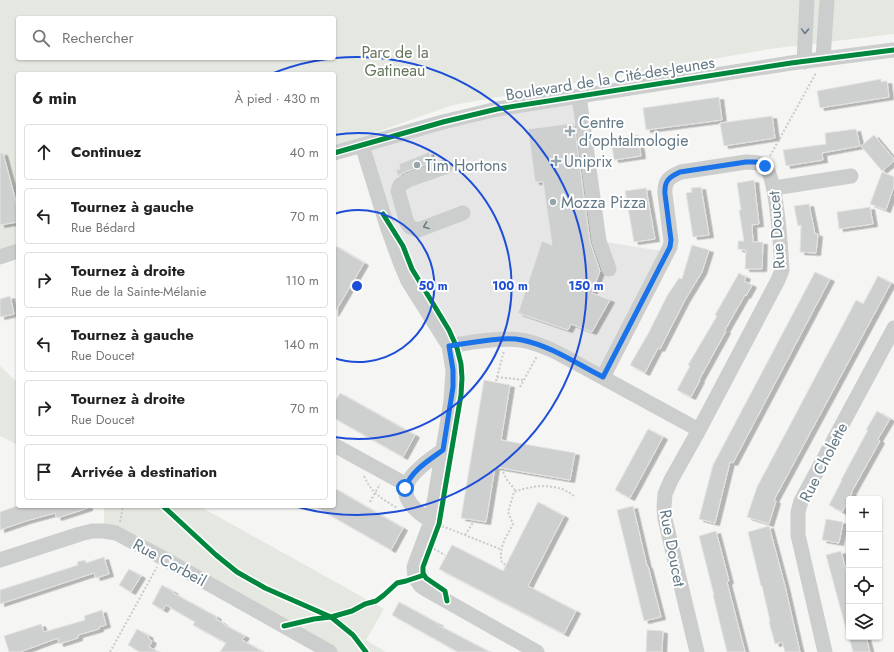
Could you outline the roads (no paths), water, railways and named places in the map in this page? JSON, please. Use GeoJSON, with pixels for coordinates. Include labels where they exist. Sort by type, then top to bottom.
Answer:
{"type":"FeatureCollection","features":[{"type":"Feature","properties":{"kind":"street"},"geometry":{"type":"LineString","coordinates":[[804,62],[807,0]]}},
{"type":"Feature","properties":{"kind":"street"},"geometry":{"type":"LineString","coordinates":[[823,59],[827,0]]}},
{"type":"Feature","properties":{"kind":"street","name":"Boulevard de la Cité-des-Jeunes"},"geometry":{"type":"LineString","coordinates":[[336,152],[497,109],[823,59],[894,50]]}},
{"type":"Feature","properties":{"kind":"street"},"geometry":{"type":"LineString","coordinates":[[579,96],[599,241],[609,269]]}},
{"type":"Feature","properties":{"kind":"street"},"geometry":{"type":"LineString","coordinates":[[362,145],[388,229],[400,262],[408,281],[449,346],[453,370],[453,387],[443,450],[437,525],[414,567],[415,578],[427,590],[537,652]]}},
{"type":"Feature","properties":{"kind":"street","name":"Rue Doucet"},"geometry":{"type":"LineString","coordinates":[[603,377],[670,247],[671,240],[664,186],[668,180],[673,175],[680,172],[746,162],[756,162],[765,166],[774,188],[782,270],[665,494],[665,519],[697,652]]}},
{"type":"Feature","properties":{"kind":"street"},"geometry":{"type":"LineString","coordinates":[[445,167],[408,180],[400,185],[398,191],[407,223],[410,228],[418,230],[463,213]]}},
{"type":"Feature","properties":{"kind":"street"},"geometry":{"type":"LineString","coordinates":[[774,188],[851,176]]}},
{"type":"Feature","properties":{"kind":"street"},"geometry":{"type":"LineString","coordinates":[[0,257],[16,252]]}},
{"type":"Feature","properties":{"kind":"street","name":"Rue Cholette"},"geometry":{"type":"LineString","coordinates":[[825,652],[798,535],[798,512],[801,501],[890,346],[894,328]]}},
{"type":"Feature","properties":{"kind":"street"},"geometry":{"type":"LineString","coordinates":[[449,346],[500,339],[521,340],[537,344],[556,352],[699,430]]}},
{"type":"Feature","properties":{"kind":"street"},"geometry":{"type":"LineString","coordinates":[[336,446],[407,485]]}},
{"type":"Feature","properties":{"kind":"street"},"geometry":{"type":"LineString","coordinates":[[437,525],[422,515],[409,503],[405,494],[411,476],[419,467],[443,450]]}},
{"type":"Feature","properties":{"kind":"street","name":"Rue Corbeil"},"geometry":{"type":"LineString","coordinates":[[0,560],[80,534],[104,531],[116,533],[330,652]]}},
{"type":"Feature","properties":{"kind":"place","name":"Centre d'ophtalmologie"},"geometry":{"type":"Point","coordinates":[570,131]}},
{"type":"Feature","properties":{"kind":"place","name":"Uniprix"},"geometry":{"type":"Point","coordinates":[556,161]}},
{"type":"Feature","properties":{"kind":"place","name":"Tim Hortons"},"geometry":{"type":"Point","coordinates":[417,165]}},
{"type":"Feature","properties":{"kind":"place","name":"Mozza Pizza"},"geometry":{"type":"Point","coordinates":[553,202]}},
{"type":"Feature","properties":{"kind":"park label","name":"Parc de la Gatineau"},"geometry":{"type":"Point","coordinates":[395,61]}}]}
